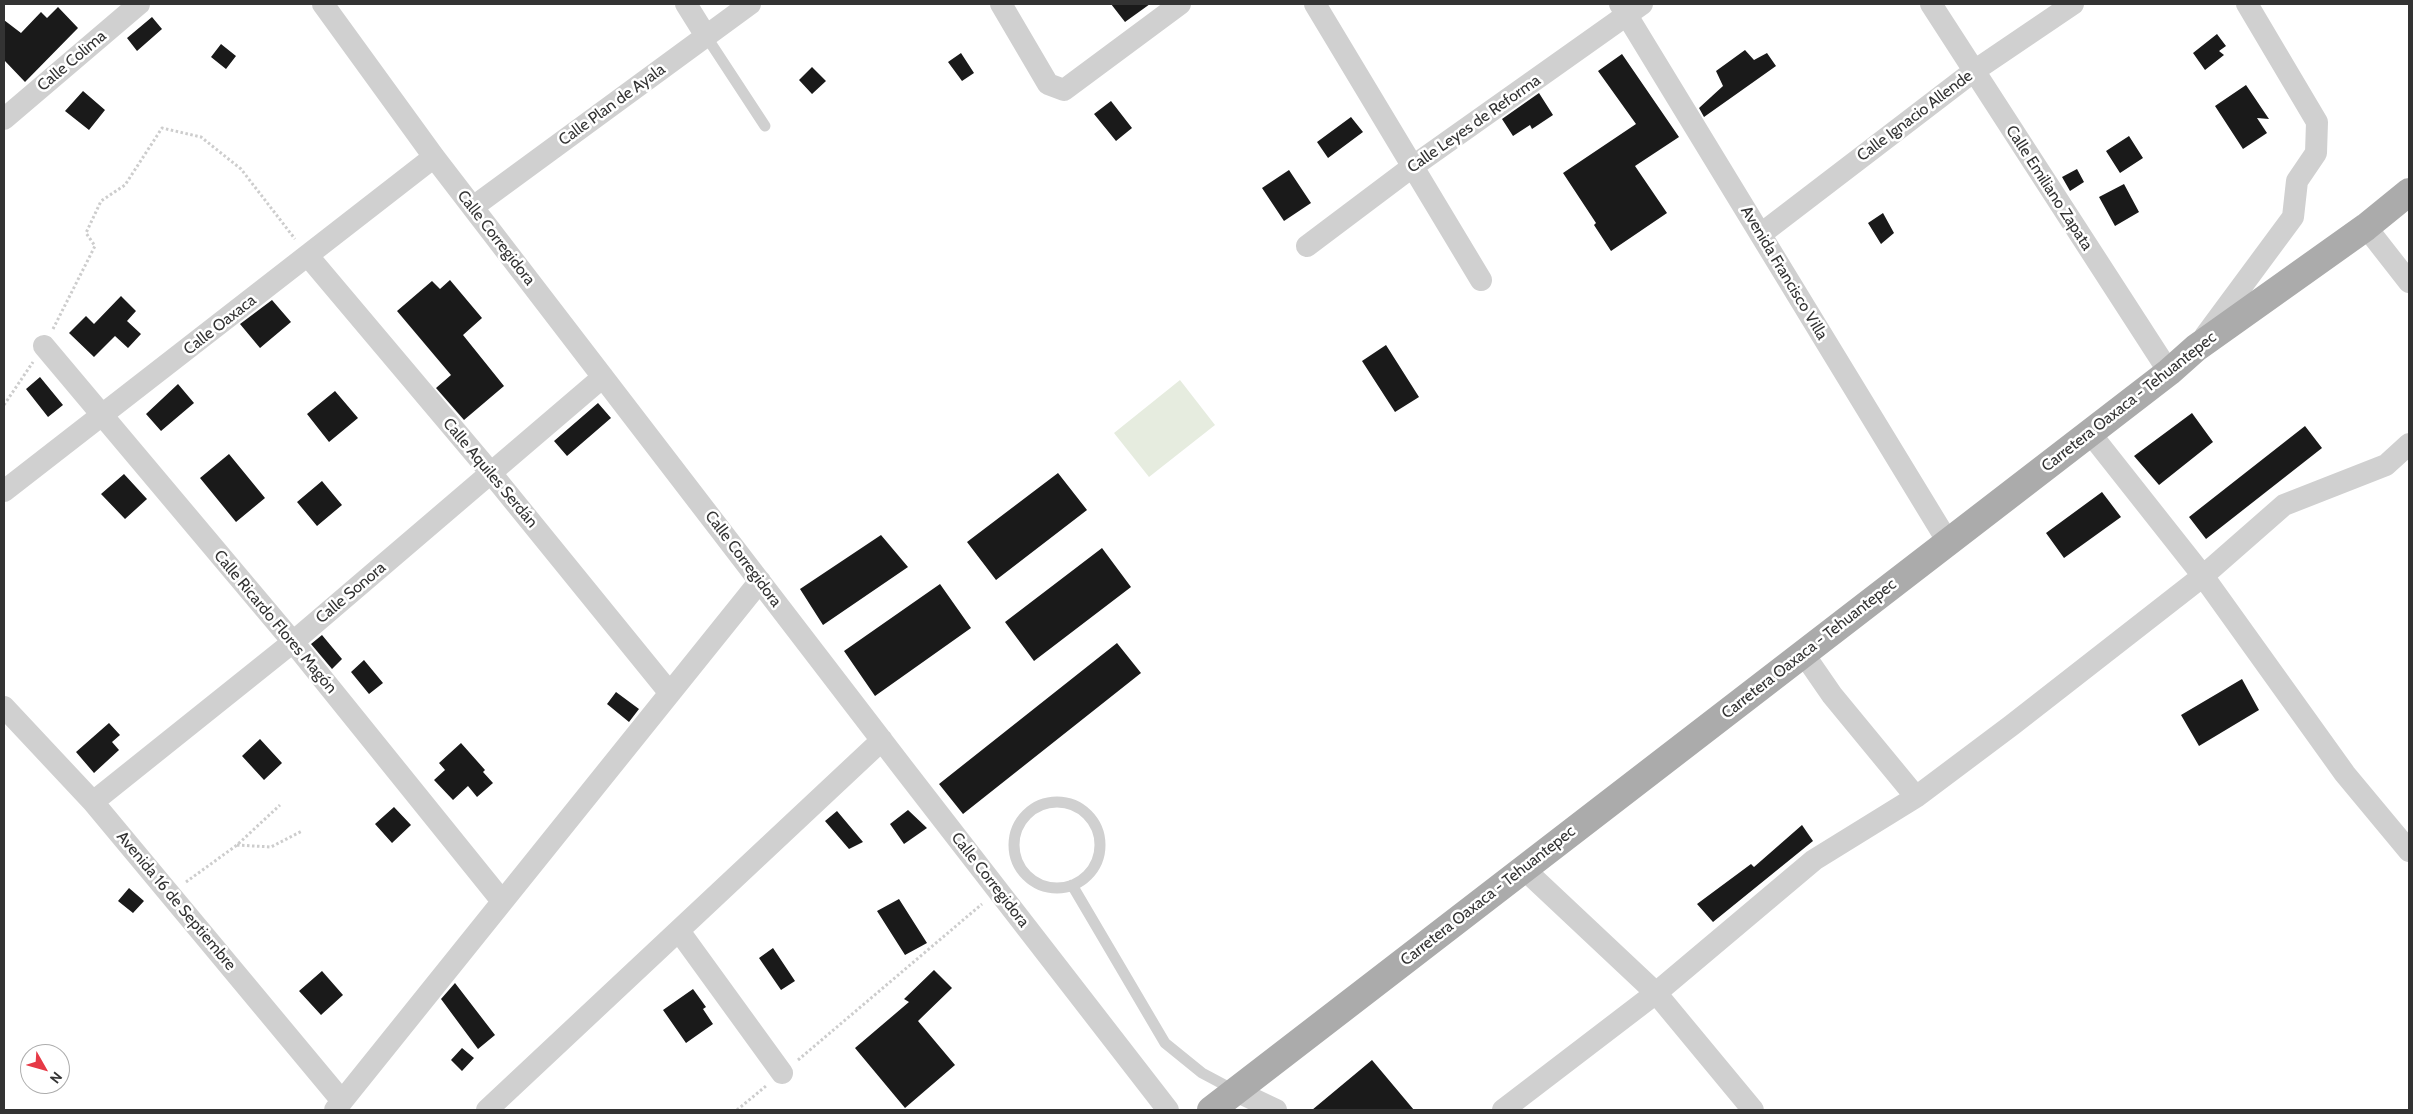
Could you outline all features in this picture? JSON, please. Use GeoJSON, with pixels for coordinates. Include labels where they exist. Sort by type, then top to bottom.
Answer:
{"type":"FeatureCollection","features":[{"type":"Feature","properties":{"kind":"main road","name":"Carretera Oaxaca - Tehuantepec"},"geometry":{"type":"LineString","coordinates":[[1211,1110],[2169,372],[2196,348],[2366,227],[2409,192]]}},
{"type":"Feature","properties":{"kind":"street","name":"Calle Colima"},"geometry":{"type":"LineString","coordinates":[[4,119],[139,4]]}},
{"type":"Feature","properties":{"kind":"street","name":"Calle Corregidora"},"geometry":{"type":"LineString","coordinates":[[324,4],[434,157],[1165,1109]]}},
{"type":"Feature","properties":{"kind":"street"},"geometry":{"type":"LineString","coordinates":[[686,4],[706,36]]}},
{"type":"Feature","properties":{"kind":"street","name":"Calle Plan de Ayala"},"geometry":{"type":"LineString","coordinates":[[473,206],[750,4]]}},
{"type":"Feature","properties":{"kind":"street"},"geometry":{"type":"LineString","coordinates":[[1001,4],[1048,84],[1064,90],[1180,4]]}},
{"type":"Feature","properties":{"kind":"street"},"geometry":{"type":"LineString","coordinates":[[1315,4],[1481,280]]}},
{"type":"Feature","properties":{"kind":"street","name":"Calle Emiliano Zapata"},"geometry":{"type":"LineString","coordinates":[[1931,4],[2169,372]]}},
{"type":"Feature","properties":{"kind":"street","name":"Calle Ignacio Allende"},"geometry":{"type":"LineString","coordinates":[[1761,234],[1974,71],[2073,4]]}},
{"type":"Feature","properties":{"kind":"street"},"geometry":{"type":"LineString","coordinates":[[2196,348],[2293,217],[2297,181],[2316,152],[2317,122],[2248,4]]}},
{"type":"Feature","properties":{"kind":"street","name":"Calle Leyes de Reforma"},"geometry":{"type":"LineString","coordinates":[[1307,246],[1630,7]]}},
{"type":"Feature","properties":{"kind":"street","name":"Avenida Francisco Villa"},"geometry":{"type":"LineString","coordinates":[[1630,7],[1761,234],[1948,542]]}},
{"type":"Feature","properties":{"kind":"street","name":"Calle Oaxaca"},"geometry":{"type":"LineString","coordinates":[[4,491],[102,417],[434,157]]}},
{"type":"Feature","properties":{"kind":"street"},"geometry":{"type":"LineString","coordinates":[[2366,227],[2409,282]]}},
{"type":"Feature","properties":{"kind":"street","name":"Calle Aquiles Serdán"},"geometry":{"type":"LineString","coordinates":[[308,256],[491,473],[669,692]]}},
{"type":"Feature","properties":{"kind":"street","name":"Calle Ricardo Flores Magón"},"geometry":{"type":"LineString","coordinates":[[44,346],[293,642],[502,901]]}},
{"type":"Feature","properties":{"kind":"street","name":"Calle Sonora"},"geometry":{"type":"LineString","coordinates":[[93,802],[293,642],[603,377]]}},
{"type":"Feature","properties":{"kind":"street"},"geometry":{"type":"LineString","coordinates":[[2090,433],[2203,576],[2345,774],[2409,851]]}},
{"type":"Feature","properties":{"kind":"street"},"geometry":{"type":"LineString","coordinates":[[1504,1110],[1656,993],[1814,860],[1916,797],[2203,576],[2284,504],[2386,465],[2409,444]]}},
{"type":"Feature","properties":{"kind":"street"},"geometry":{"type":"LineString","coordinates":[[338,1106],[760,581]]}},
{"type":"Feature","properties":{"kind":"street"},"geometry":{"type":"LineString","coordinates":[[1804,653],[1832,695],[1916,797]]}},
{"type":"Feature","properties":{"kind":"street","name":"Avenida 16 de Septiembre"},"geometry":{"type":"LineString","coordinates":[[4,707],[93,802],[170,894],[338,1106]]}},
{"type":"Feature","properties":{"kind":"street"},"geometry":{"type":"LineString","coordinates":[[487,1110],[882,740]]}},
{"type":"Feature","properties":{"kind":"street"},"geometry":{"type":"LineString","coordinates":[[1524,869],[1656,993],[1753,1110]]}},
{"type":"Feature","properties":{"kind":"street"},"geometry":{"type":"LineString","coordinates":[[679,931],[782,1073]]}},
{"type":"Feature","properties":{"kind":"street"},"geometry":{"type":"LineString","coordinates":[[1236,1091],[1276,1110]]}},
{"type":"Feature","properties":{"kind":"lane"},"geometry":{"type":"LineString","coordinates":[[706,36],[766,126]]}},
{"type":"Feature","properties":{"kind":"lane"},"geometry":{"type":"LineString","coordinates":[[1057,802],[1071,805],[1084,812],[1094,823],[1099,837],[1099,852],[1094,866],[1085,877],[1072,885],[1058,888],[1045,886],[1033,881],[1023,872],[1017,860],[1014,847],[1016,833],[1022,821],[1031,811],[1042,805],[1057,802]]}},
{"type":"Feature","properties":{"kind":"lane"},"geometry":{"type":"LineString","coordinates":[[1072,885],[1165,1043],[1202,1073],[1236,1091]]}},
{"type":"Feature","properties":{"kind":"path"},"geometry":{"type":"LineString","coordinates":[[4,405],[44,346],[95,246],[86,233],[101,201],[126,185],[162,128],[201,138],[242,169],[308,256]]}},
{"type":"Feature","properties":{"kind":"path"},"geometry":{"type":"LineString","coordinates":[[170,894],[237,845],[280,805]]}},
{"type":"Feature","properties":{"kind":"path"},"geometry":{"type":"LineString","coordinates":[[237,845],[271,847],[302,831]]}},
{"type":"Feature","properties":{"kind":"path"},"geometry":{"type":"LineString","coordinates":[[737,1110],[998,891]]}},
{"type":"Feature","properties":{"kind":"shaded area"},"geometry":{"type":"Polygon","coordinates":[[[1180,380],[1215,425],[1149,477],[1114,433],[1180,380]]]}},
{"type":"Feature","properties":{"kind":"building"},"geometry":{"type":"Polygon","coordinates":[[[1111,4],[1150,4],[1125,22],[1111,4]]]}},
{"type":"Feature","properties":{"kind":"building"},"geometry":{"type":"Polygon","coordinates":[[[58,7],[78,28],[25,82],[4,60],[4,20],[21,33],[41,12],[47,18],[58,7]]]}},
{"type":"Feature","properties":{"kind":"building"},"geometry":{"type":"Polygon","coordinates":[[[152,17],[162,29],[137,51],[127,38],[152,17]]]}},
{"type":"Feature","properties":{"kind":"building"},"geometry":{"type":"Polygon","coordinates":[[[2217,34],[2226,46],[2219,51],[2224,55],[2205,70],[2193,53],[2217,34]]]}},
{"type":"Feature","properties":{"kind":"building"},"geometry":{"type":"Polygon","coordinates":[[[221,44],[236,56],[226,69],[211,57],[221,44]]]}},
{"type":"Feature","properties":{"kind":"building"},"geometry":{"type":"Polygon","coordinates":[[[1745,50],[1754,60],[1767,53],[1776,66],[1704,117],[1699,108],[1723,86],[1716,71],[1745,50]]]}},
{"type":"Feature","properties":{"kind":"building"},"geometry":{"type":"Polygon","coordinates":[[[961,53],[974,73],[962,81],[948,62],[961,53]]]}},
{"type":"Feature","properties":{"kind":"building"},"geometry":{"type":"Polygon","coordinates":[[[1622,54],[1679,137],[1635,166],[1667,213],[1611,251],[1594,225],[1596,223],[1563,173],[1636,124],[1598,71],[1622,54]]]}},
{"type":"Feature","properties":{"kind":"building"},"geometry":{"type":"Polygon","coordinates":[[[812,67],[826,81],[812,94],[799,80],[812,67]]]}},
{"type":"Feature","properties":{"kind":"building"},"geometry":{"type":"Polygon","coordinates":[[[2246,85],[2269,119],[2257,118],[2267,133],[2243,149],[2215,106],[2246,85]]]}},
{"type":"Feature","properties":{"kind":"building"},"geometry":{"type":"Polygon","coordinates":[[[83,91],[105,110],[89,130],[65,111],[83,91]]]}},
{"type":"Feature","properties":{"kind":"building"},"geometry":{"type":"Polygon","coordinates":[[[1539,93],[1553,115],[1532,129],[1530,125],[1513,136],[1502,119],[1539,93]]]}},
{"type":"Feature","properties":{"kind":"building"},"geometry":{"type":"Polygon","coordinates":[[[1111,101],[1132,128],[1116,141],[1094,114],[1111,101]]]}},
{"type":"Feature","properties":{"kind":"building"},"geometry":{"type":"Polygon","coordinates":[[[1351,117],[1363,132],[1328,158],[1317,142],[1351,117]]]}},
{"type":"Feature","properties":{"kind":"building"},"geometry":{"type":"Polygon","coordinates":[[[2129,136],[2143,158],[2120,173],[2106,151],[2129,136]]]}},
{"type":"Feature","properties":{"kind":"building"},"geometry":{"type":"Polygon","coordinates":[[[2077,169],[2084,182],[2070,191],[2062,177],[2077,169]]]}},
{"type":"Feature","properties":{"kind":"building"},"geometry":{"type":"Polygon","coordinates":[[[1289,170],[1311,203],[1284,221],[1262,188],[1289,170]]]}},
{"type":"Feature","properties":{"kind":"building"},"geometry":{"type":"Polygon","coordinates":[[[2124,184],[2139,212],[2115,226],[2099,197],[2124,184]]]}},
{"type":"Feature","properties":{"kind":"building"},"geometry":{"type":"Polygon","coordinates":[[[1883,213],[1894,233],[1881,244],[1868,223],[1883,213]]]}},
{"type":"Feature","properties":{"kind":"building"},"geometry":{"type":"Polygon","coordinates":[[[450,280],[482,318],[463,335],[504,386],[464,420],[436,388],[451,375],[397,311],[432,281],[440,289],[450,280]]]}},
{"type":"Feature","properties":{"kind":"building"},"geometry":{"type":"Polygon","coordinates":[[[121,296],[136,311],[127,321],[141,334],[128,348],[115,336],[94,357],[69,333],[86,316],[94,324],[121,296]]]}},
{"type":"Feature","properties":{"kind":"building"},"geometry":{"type":"Polygon","coordinates":[[[272,300],[291,322],[260,348],[240,324],[272,300]]]}},
{"type":"Feature","properties":{"kind":"building"},"geometry":{"type":"Polygon","coordinates":[[[1386,345],[1419,397],[1395,412],[1362,361],[1386,345]]]}},
{"type":"Feature","properties":{"kind":"building"},"geometry":{"type":"Polygon","coordinates":[[[40,377],[63,405],[48,417],[26,389],[40,377]]]}},
{"type":"Feature","properties":{"kind":"building"},"geometry":{"type":"Polygon","coordinates":[[[178,384],[194,403],[161,431],[146,414],[178,384]]]}},
{"type":"Feature","properties":{"kind":"building"},"geometry":{"type":"Polygon","coordinates":[[[335,391],[358,418],[329,442],[307,414],[335,391]]]}},
{"type":"Feature","properties":{"kind":"building"},"geometry":{"type":"Polygon","coordinates":[[[598,403],[611,418],[567,456],[554,441],[598,403]]]}},
{"type":"Feature","properties":{"kind":"building"},"geometry":{"type":"Polygon","coordinates":[[[2192,413],[2213,442],[2159,485],[2134,456],[2192,413]]]}},
{"type":"Feature","properties":{"kind":"building"},"geometry":{"type":"Polygon","coordinates":[[[2305,426],[2322,448],[2206,539],[2189,517],[2305,426]]]}},
{"type":"Feature","properties":{"kind":"building"},"geometry":{"type":"Polygon","coordinates":[[[229,454],[265,498],[236,522],[200,478],[229,454]]]}},
{"type":"Feature","properties":{"kind":"building"},"geometry":{"type":"Polygon","coordinates":[[[1058,473],[1087,510],[996,580],[967,542],[1058,473]]]}},
{"type":"Feature","properties":{"kind":"building"},"geometry":{"type":"Polygon","coordinates":[[[124,474],[147,499],[125,519],[101,494],[124,474]]]}},
{"type":"Feature","properties":{"kind":"building"},"geometry":{"type":"Polygon","coordinates":[[[322,481],[342,505],[317,526],[297,502],[322,481]]]}},
{"type":"Feature","properties":{"kind":"building"},"geometry":{"type":"Polygon","coordinates":[[[2102,492],[2121,517],[2064,558],[2046,533],[2102,492]]]}},
{"type":"Feature","properties":{"kind":"building"},"geometry":{"type":"Polygon","coordinates":[[[881,535],[908,567],[823,625],[800,589],[881,535]]]}},
{"type":"Feature","properties":{"kind":"building"},"geometry":{"type":"Polygon","coordinates":[[[1102,548],[1131,587],[1034,661],[1005,622],[1102,548]]]}},
{"type":"Feature","properties":{"kind":"building"},"geometry":{"type":"Polygon","coordinates":[[[940,584],[971,628],[875,696],[844,651],[940,584]]]}},
{"type":"Feature","properties":{"kind":"building"},"geometry":{"type":"Polygon","coordinates":[[[322,635],[342,659],[332,669],[311,644],[322,635]]]}},
{"type":"Feature","properties":{"kind":"building"},"geometry":{"type":"Polygon","coordinates":[[[1117,643],[1141,673],[963,814],[939,784],[1117,643]]]}},
{"type":"Feature","properties":{"kind":"building"},"geometry":{"type":"Polygon","coordinates":[[[364,660],[383,683],[369,694],[351,672],[364,660]]]}},
{"type":"Feature","properties":{"kind":"building"},"geometry":{"type":"Polygon","coordinates":[[[2242,679],[2259,710],[2199,746],[2181,715],[2242,679]]]}},
{"type":"Feature","properties":{"kind":"building"},"geometry":{"type":"Polygon","coordinates":[[[616,692],[639,709],[629,722],[607,704],[616,692]]]}},
{"type":"Feature","properties":{"kind":"building"},"geometry":{"type":"Polygon","coordinates":[[[109,723],[120,735],[112,742],[119,750],[94,773],[76,752],[109,723]]]}},
{"type":"Feature","properties":{"kind":"building"},"geometry":{"type":"Polygon","coordinates":[[[260,739],[282,763],[264,780],[242,756],[260,739]]]}},
{"type":"Feature","properties":{"kind":"building"},"geometry":{"type":"Polygon","coordinates":[[[461,743],[485,770],[483,772],[493,783],[477,797],[468,786],[453,800],[434,780],[445,770],[439,763],[461,743]]]}},
{"type":"Feature","properties":{"kind":"building"},"geometry":{"type":"Polygon","coordinates":[[[394,807],[411,825],[392,843],[375,824],[394,807]]]}},
{"type":"Feature","properties":{"kind":"building"},"geometry":{"type":"Polygon","coordinates":[[[908,810],[927,828],[904,844],[890,824],[908,810]]]}},
{"type":"Feature","properties":{"kind":"building"},"geometry":{"type":"Polygon","coordinates":[[[837,811],[863,842],[849,849],[825,821],[837,811]]]}},
{"type":"Feature","properties":{"kind":"building"},"geometry":{"type":"Polygon","coordinates":[[[1802,825],[1813,841],[1713,922],[1697,904],[1751,864],[1754,867],[1802,825]]]}},
{"type":"Feature","properties":{"kind":"building"},"geometry":{"type":"Polygon","coordinates":[[[129,888],[144,901],[133,913],[118,901],[129,888]]]}},
{"type":"Feature","properties":{"kind":"building"},"geometry":{"type":"Polygon","coordinates":[[[899,899],[927,943],[905,955],[877,911],[899,899]]]}},
{"type":"Feature","properties":{"kind":"building"},"geometry":{"type":"Polygon","coordinates":[[[773,948],[795,981],[781,990],[759,958],[773,948]]]}},
{"type":"Feature","properties":{"kind":"building"},"geometry":{"type":"Polygon","coordinates":[[[934,970],[952,988],[918,1021],[955,1065],[905,1108],[855,1048],[909,1002],[904,999],[934,970]]]}},
{"type":"Feature","properties":{"kind":"building"},"geometry":{"type":"Polygon","coordinates":[[[322,971],[343,995],[321,1015],[299,991],[322,971]]]}},
{"type":"Feature","properties":{"kind":"building"},"geometry":{"type":"Polygon","coordinates":[[[455,983],[495,1035],[478,1049],[441,999],[455,983]]]}},
{"type":"Feature","properties":{"kind":"building"},"geometry":{"type":"Polygon","coordinates":[[[693,989],[706,1007],[703,1009],[713,1024],[686,1043],[663,1010],[693,989]]]}},
{"type":"Feature","properties":{"kind":"building"},"geometry":{"type":"Polygon","coordinates":[[[462,1048],[474,1058],[462,1071],[451,1060],[462,1048]]]}},
{"type":"Feature","properties":{"kind":"building"},"geometry":{"type":"Polygon","coordinates":[[[1372,1060],[1414,1110],[1312,1110],[1372,1060]]]}}]}
